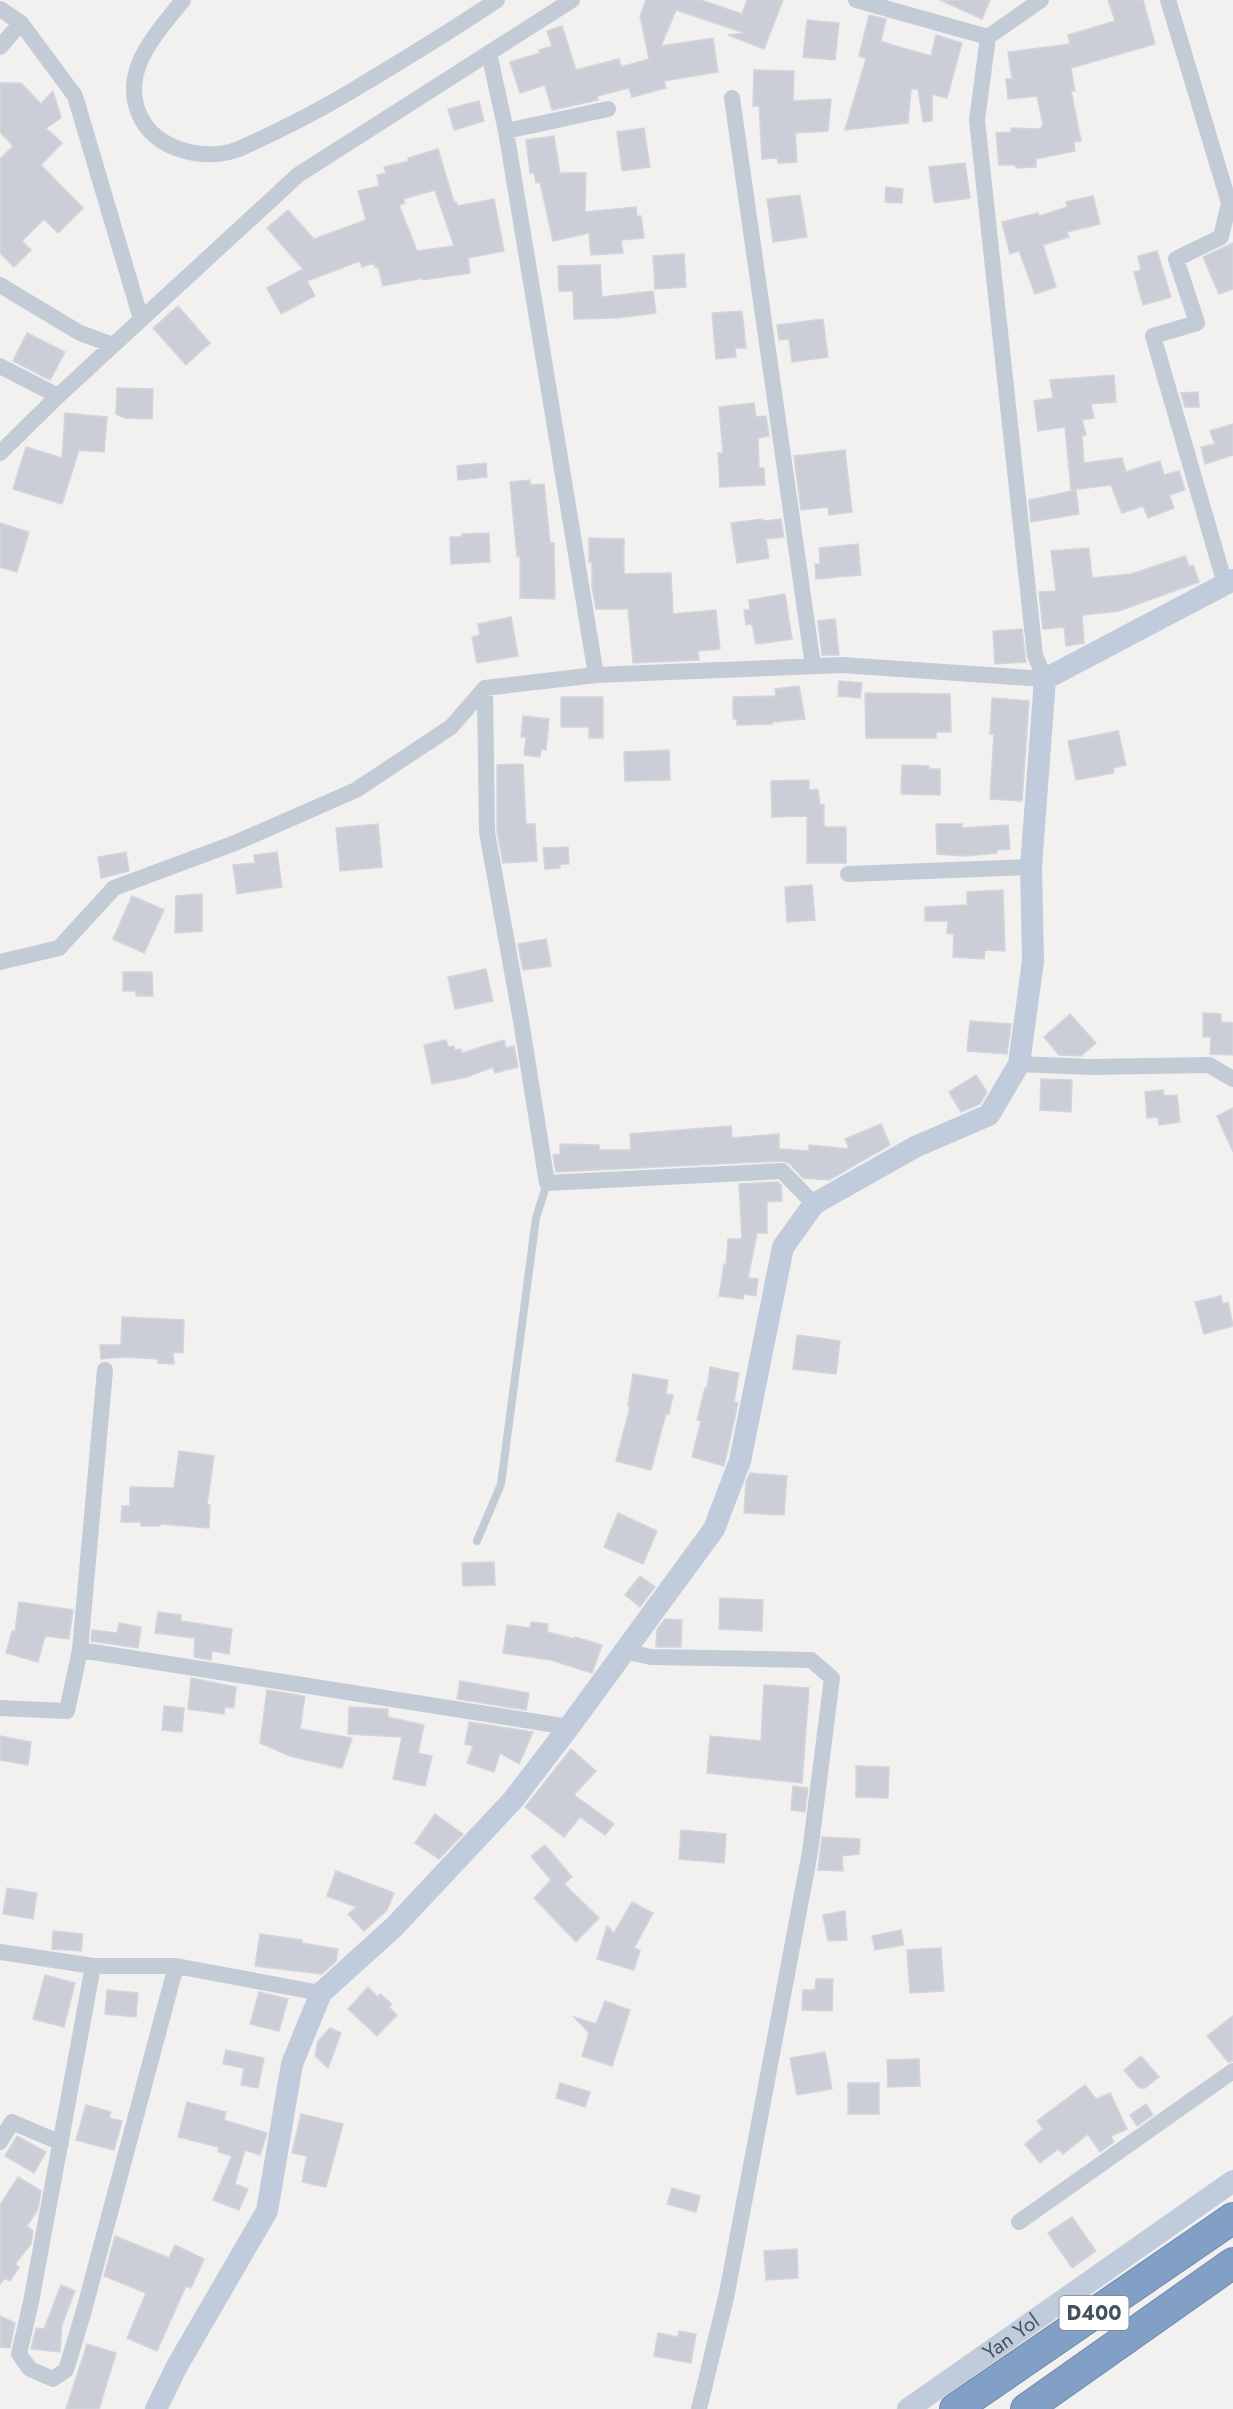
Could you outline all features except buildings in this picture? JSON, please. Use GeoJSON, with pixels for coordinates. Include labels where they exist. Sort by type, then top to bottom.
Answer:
{"type":"FeatureCollection","features":[{"type":"Feature","properties":{"kind":"highway","name":"D400"},"geometry":{"type":"LineString","coordinates":[[955,2409],[1233,2218]]}},
{"type":"Feature","properties":{"kind":"highway","name":"D400"},"geometry":{"type":"LineString","coordinates":[[1026,2409],[1233,2263]]}},
{"type":"Feature","properties":{"kind":"street"},"geometry":{"type":"LineString","coordinates":[[183,0],[153,37],[141,57],[136,74],[134,96],[141,118],[156,137],[185,151],[211,154],[235,150],[314,114],[440,38],[497,0]]}},
{"type":"Feature","properties":{"kind":"street"},"geometry":{"type":"LineString","coordinates":[[0,453],[58,396],[298,175],[572,0]]}},
{"type":"Feature","properties":{"kind":"street"},"geometry":{"type":"LineString","coordinates":[[856,0],[988,37]]}},
{"type":"Feature","properties":{"kind":"street"},"geometry":{"type":"LineString","coordinates":[[156,2409],[177,2366],[267,2211],[292,2064],[321,1993],[394,1927],[513,1800],[714,1529],[740,1461],[783,1247],[814,1204],[915,1147],[989,1115],[1019,1064],[1033,961],[1031,867],[1045,679],[1035,655],[977,120],[988,37],[1041,0]]}},
{"type":"Feature","properties":{"kind":"street"},"geometry":{"type":"LineString","coordinates":[[0,962],[59,948],[114,888],[235,843],[356,790],[451,727],[485,688],[596,675],[842,665],[1045,679],[1229,582],[1153,336],[1197,323],[1176,259],[1221,237],[1231,203],[1168,0]]}},
{"type":"Feature","properties":{"kind":"street"},"geometry":{"type":"LineString","coordinates":[[0,9],[21,24],[75,96],[141,319]]}},
{"type":"Feature","properties":{"kind":"street"},"geometry":{"type":"LineString","coordinates":[[0,47],[21,24]]}},
{"type":"Feature","properties":{"kind":"street"},"geometry":{"type":"LineString","coordinates":[[489,53],[506,131],[596,675]]}},
{"type":"Feature","properties":{"kind":"street"},"geometry":{"type":"LineString","coordinates":[[732,98],[813,666]]}},
{"type":"Feature","properties":{"kind":"street"},"geometry":{"type":"LineString","coordinates":[[506,131],[608,109]]}},
{"type":"Feature","properties":{"kind":"street"},"geometry":{"type":"LineString","coordinates":[[0,285],[81,333],[113,345]]}},
{"type":"Feature","properties":{"kind":"street"},"geometry":{"type":"LineString","coordinates":[[0,366],[58,396]]}},
{"type":"Feature","properties":{"kind":"street"},"geometry":{"type":"LineString","coordinates":[[485,688],[487,832],[548,1183],[782,1172],[814,1204]]}},
{"type":"Feature","properties":{"kind":"street"},"geometry":{"type":"LineString","coordinates":[[848,874],[1031,867]]}},
{"type":"Feature","properties":{"kind":"street"},"geometry":{"type":"LineString","coordinates":[[1019,1064],[1090,1067],[1209,1065],[1233,1079]]}},
{"type":"Feature","properties":{"kind":"street"},"geometry":{"type":"LineString","coordinates":[[0,1708],[67,1711],[80,1650],[105,1370]]}},
{"type":"Feature","properties":{"kind":"street"},"geometry":{"type":"LineString","coordinates":[[80,1650],[569,1727]]}},
{"type":"Feature","properties":{"kind":"street"},"geometry":{"type":"LineString","coordinates":[[624,1651],[651,1657],[812,1660],[832,1678],[810,1852],[727,2293],[699,2409]]}},
{"type":"Feature","properties":{"kind":"street"},"geometry":{"type":"LineString","coordinates":[[0,1952],[93,1966],[176,1966],[321,1993]]}},
{"type":"Feature","properties":{"kind":"street"},"geometry":{"type":"LineString","coordinates":[[93,1966],[32,2302],[19,2354],[30,2369],[53,2379],[66,2370],[83,2314],[176,1966]]}},
{"type":"Feature","properties":{"kind":"street"},"geometry":{"type":"LineString","coordinates":[[1019,2222],[1233,2071]]}},
{"type":"Feature","properties":{"kind":"street"},"geometry":{"type":"LineString","coordinates":[[0,2142],[12,2122],[61,2144]]}},
{"type":"Feature","properties":{"kind":"street","name":"Yan Yol"},"geometry":{"type":"LineString","coordinates":[[908,2409],[1233,2181]]}},
{"type":"Feature","properties":{"kind":"lane"},"geometry":{"type":"LineString","coordinates":[[477,1540],[501,1484],[536,1218],[548,1183]]}}]}
